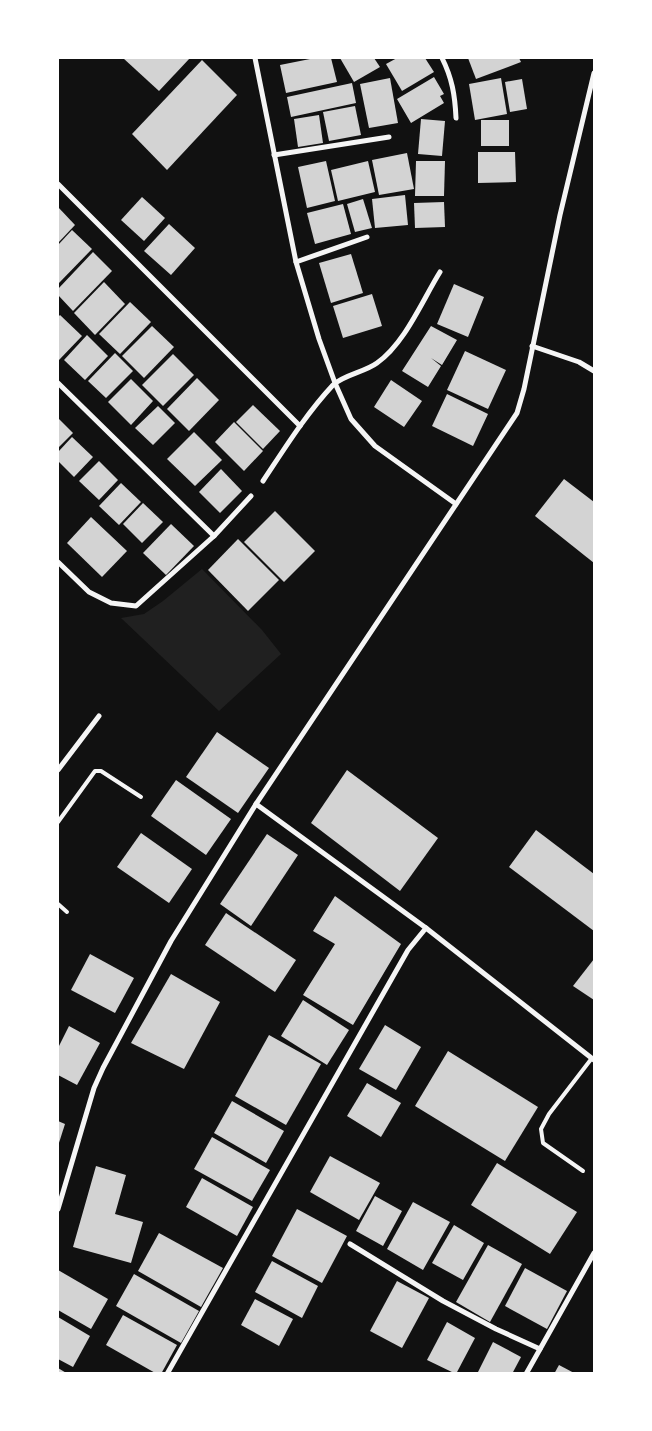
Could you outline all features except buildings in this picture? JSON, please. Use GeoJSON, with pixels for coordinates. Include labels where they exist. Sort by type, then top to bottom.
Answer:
{"type":"FeatureCollection","features":[{"type":"Feature","properties":{"kind":"street"},"geometry":{"type":"LineString","coordinates":[[255,58],[296,262],[319,338],[335,383],[351,419],[375,446],[456,504]]}},
{"type":"Feature","properties":{"kind":"street"},"geometry":{"type":"LineString","coordinates":[[442,58],[449,72],[455,95],[456,118]]}},
{"type":"Feature","properties":{"kind":"street"},"geometry":{"type":"LineString","coordinates":[[58,1209],[94,1088],[171,941],[256,804],[517,413],[524,389],[560,215],[594,73]]}},
{"type":"Feature","properties":{"kind":"street"},"geometry":{"type":"LineString","coordinates":[[274,155],[389,137]]}},
{"type":"Feature","properties":{"kind":"street"},"geometry":{"type":"LineString","coordinates":[[58,184],[300,426]]}},
{"type":"Feature","properties":{"kind":"street"},"geometry":{"type":"LineString","coordinates":[[296,262],[367,237]]}},
{"type":"Feature","properties":{"kind":"street"},"geometry":{"type":"LineString","coordinates":[[263,481],[300,426],[335,383],[376,364],[388,355],[399,341],[440,272]]}},
{"type":"Feature","properties":{"kind":"street"},"geometry":{"type":"LineString","coordinates":[[532,346],[579,362],[594,371]]}},
{"type":"Feature","properties":{"kind":"street"},"geometry":{"type":"LineString","coordinates":[[58,382],[214,536]]}},
{"type":"Feature","properties":{"kind":"street"},"geometry":{"type":"LineString","coordinates":[[58,562],[89,592],[111,603],[136,606],[214,536],[250,496]]}},
{"type":"Feature","properties":{"kind":"street"},"geometry":{"type":"LineString","coordinates":[[58,770],[99,716]]}},
{"type":"Feature","properties":{"kind":"street"},"geometry":{"type":"LineString","coordinates":[[256,804],[426,928],[594,1059]]}},
{"type":"Feature","properties":{"kind":"street"},"geometry":{"type":"LineString","coordinates":[[167,1374],[403,958],[426,928]]}},
{"type":"Feature","properties":{"kind":"street"},"geometry":{"type":"LineString","coordinates":[[350,1244],[443,1301],[496,1330],[540,1349]]}},
{"type":"Feature","properties":{"kind":"street"},"geometry":{"type":"LineString","coordinates":[[526,1374],[594,1253]]}},
{"type":"Feature","properties":{"kind":"lane"},"geometry":{"type":"LineString","coordinates":[[58,822],[95,771],[101,771],[141,797]]}},
{"type":"Feature","properties":{"kind":"lane"},"geometry":{"type":"LineString","coordinates":[[58,904],[67,912]]}},
{"type":"Feature","properties":{"kind":"lane"},"geometry":{"type":"LineString","coordinates":[[583,1171],[543,1144],[541,1129],[549,1114],[594,1059]]}},
{"type":"Feature","properties":{"kind":"shaded area"},"geometry":{"type":"Polygon","coordinates":[[[202,569],[262,630],[281,654],[219,711],[121,618],[144,614],[202,569]]]}}]}
